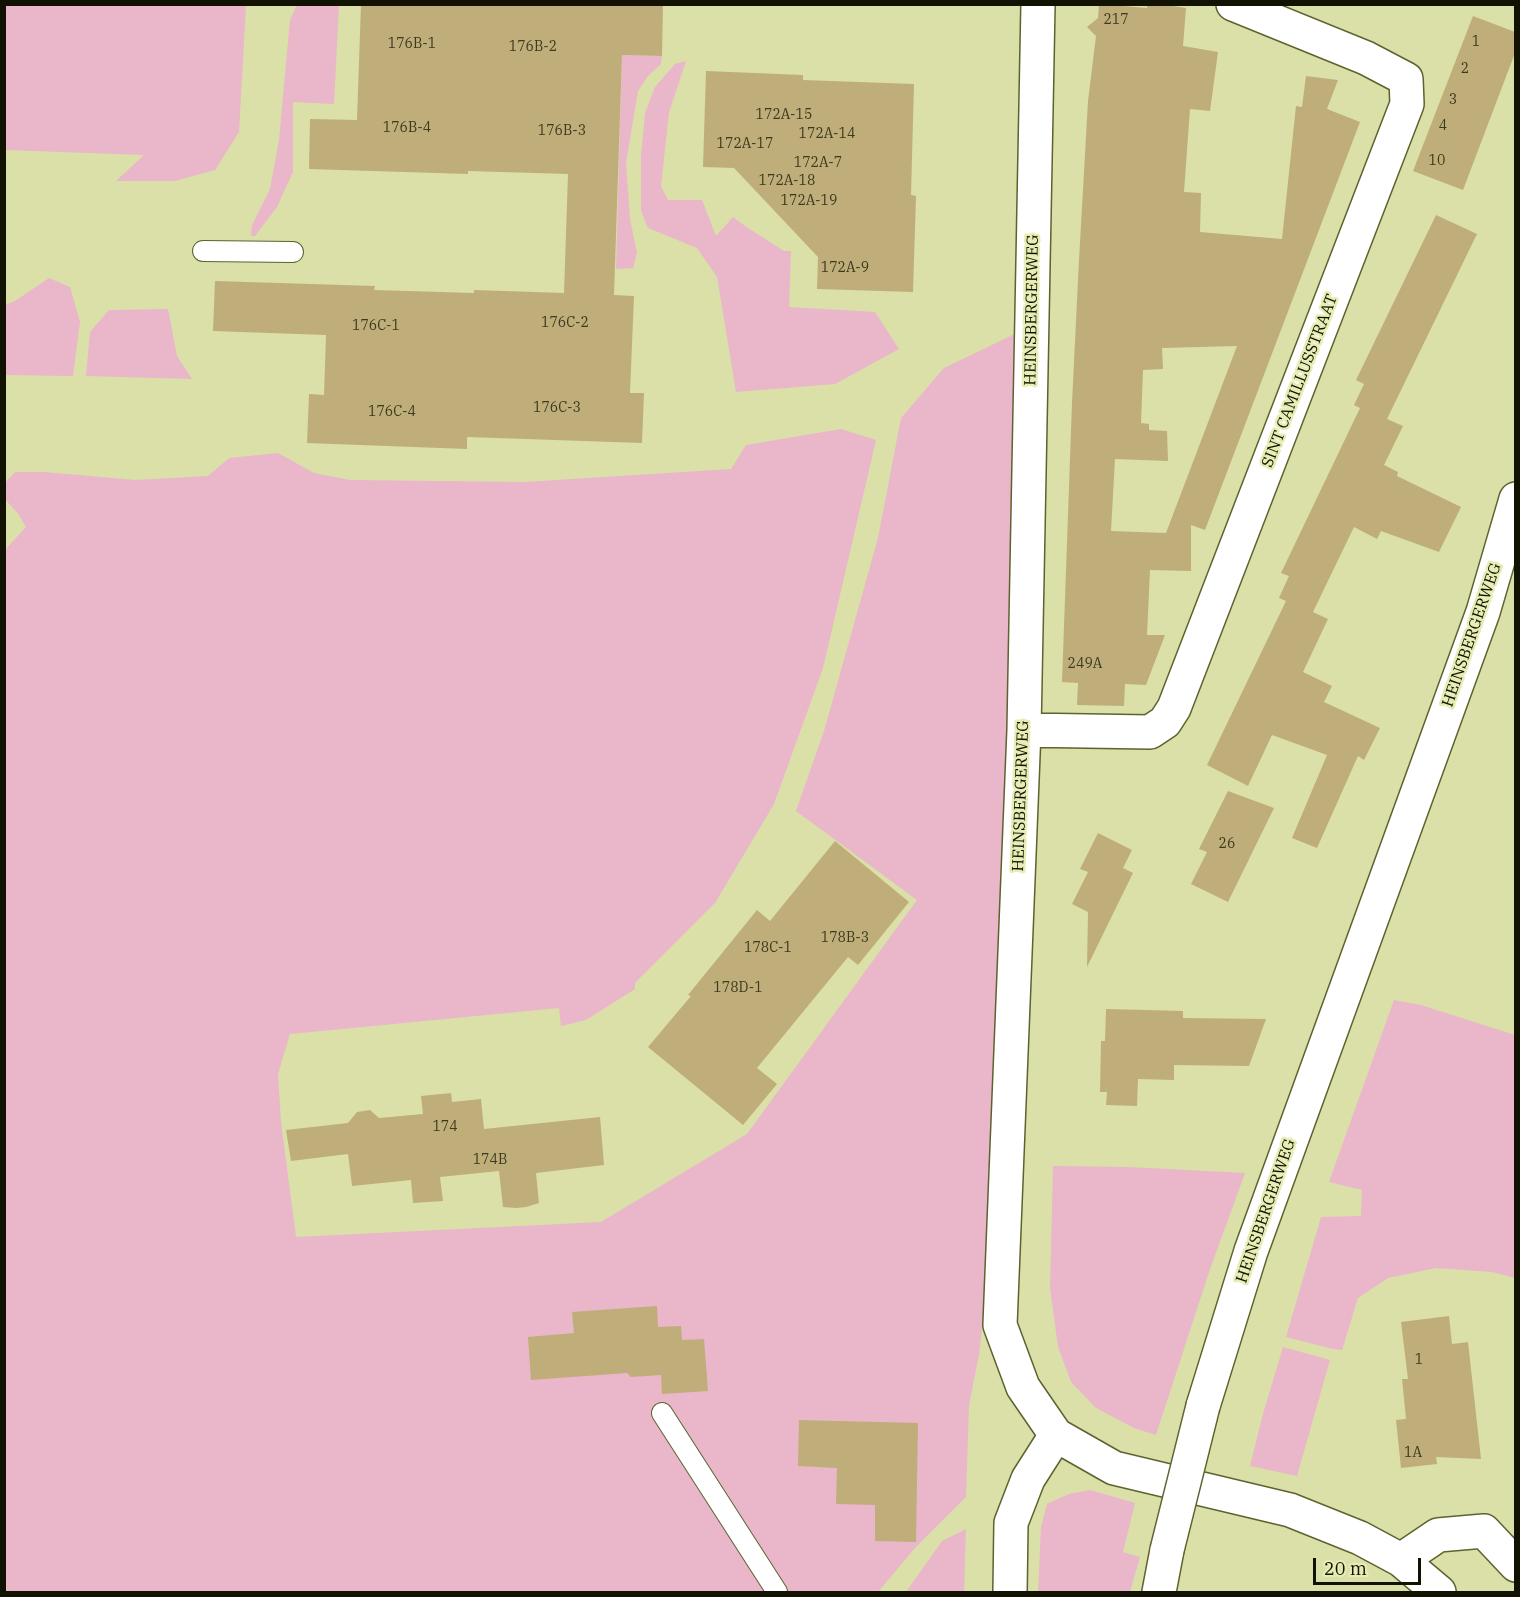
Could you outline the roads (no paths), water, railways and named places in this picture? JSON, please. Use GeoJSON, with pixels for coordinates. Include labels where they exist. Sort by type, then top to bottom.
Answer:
{"type":"FeatureCollection","features":[{"type":"Feature","properties":{"kind":"street","name":"HEINSBERGERWEG"},"geometry":{"type":"LineString","coordinates":[[1038,4],[1024,730],[1000,1326],[1023,1387],[1056,1435],[1114,1468],[1290,1510],[1360,1538],[1401,1560],[1439,1593]]}},
{"type":"Feature","properties":{"kind":"street","name":"SINT CAMILLUSSTRAAT"},"geometry":{"type":"LineString","coordinates":[[1024,730],[1150,732],[1165,722],[1174,708],[1407,104],[1406,79],[1366,58],[1233,4]]}},
{"type":"Feature","properties":{"kind":"street","name":"HEINSBERGERWEG"},"geometry":{"type":"LineString","coordinates":[[1159,1593],[1167,1550],[1203,1406],[1255,1240],[1483,612],[1515,499]]}},
{"type":"Feature","properties":{"kind":"street"},"geometry":{"type":"LineString","coordinates":[[1010,1593],[1011,1523],[1028,1479],[1056,1435]]}},
{"type":"Feature","properties":{"kind":"street"},"geometry":{"type":"LineString","coordinates":[[1401,1560],[1438,1535],[1484,1531],[1515,1565]]}},
{"type":"Feature","properties":{"kind":"lane"},"geometry":{"type":"LineString","coordinates":[[203,251],[293,252]]}},
{"type":"Feature","properties":{"kind":"lane"},"geometry":{"type":"LineString","coordinates":[[662,1413],[777,1593]]}}]}
